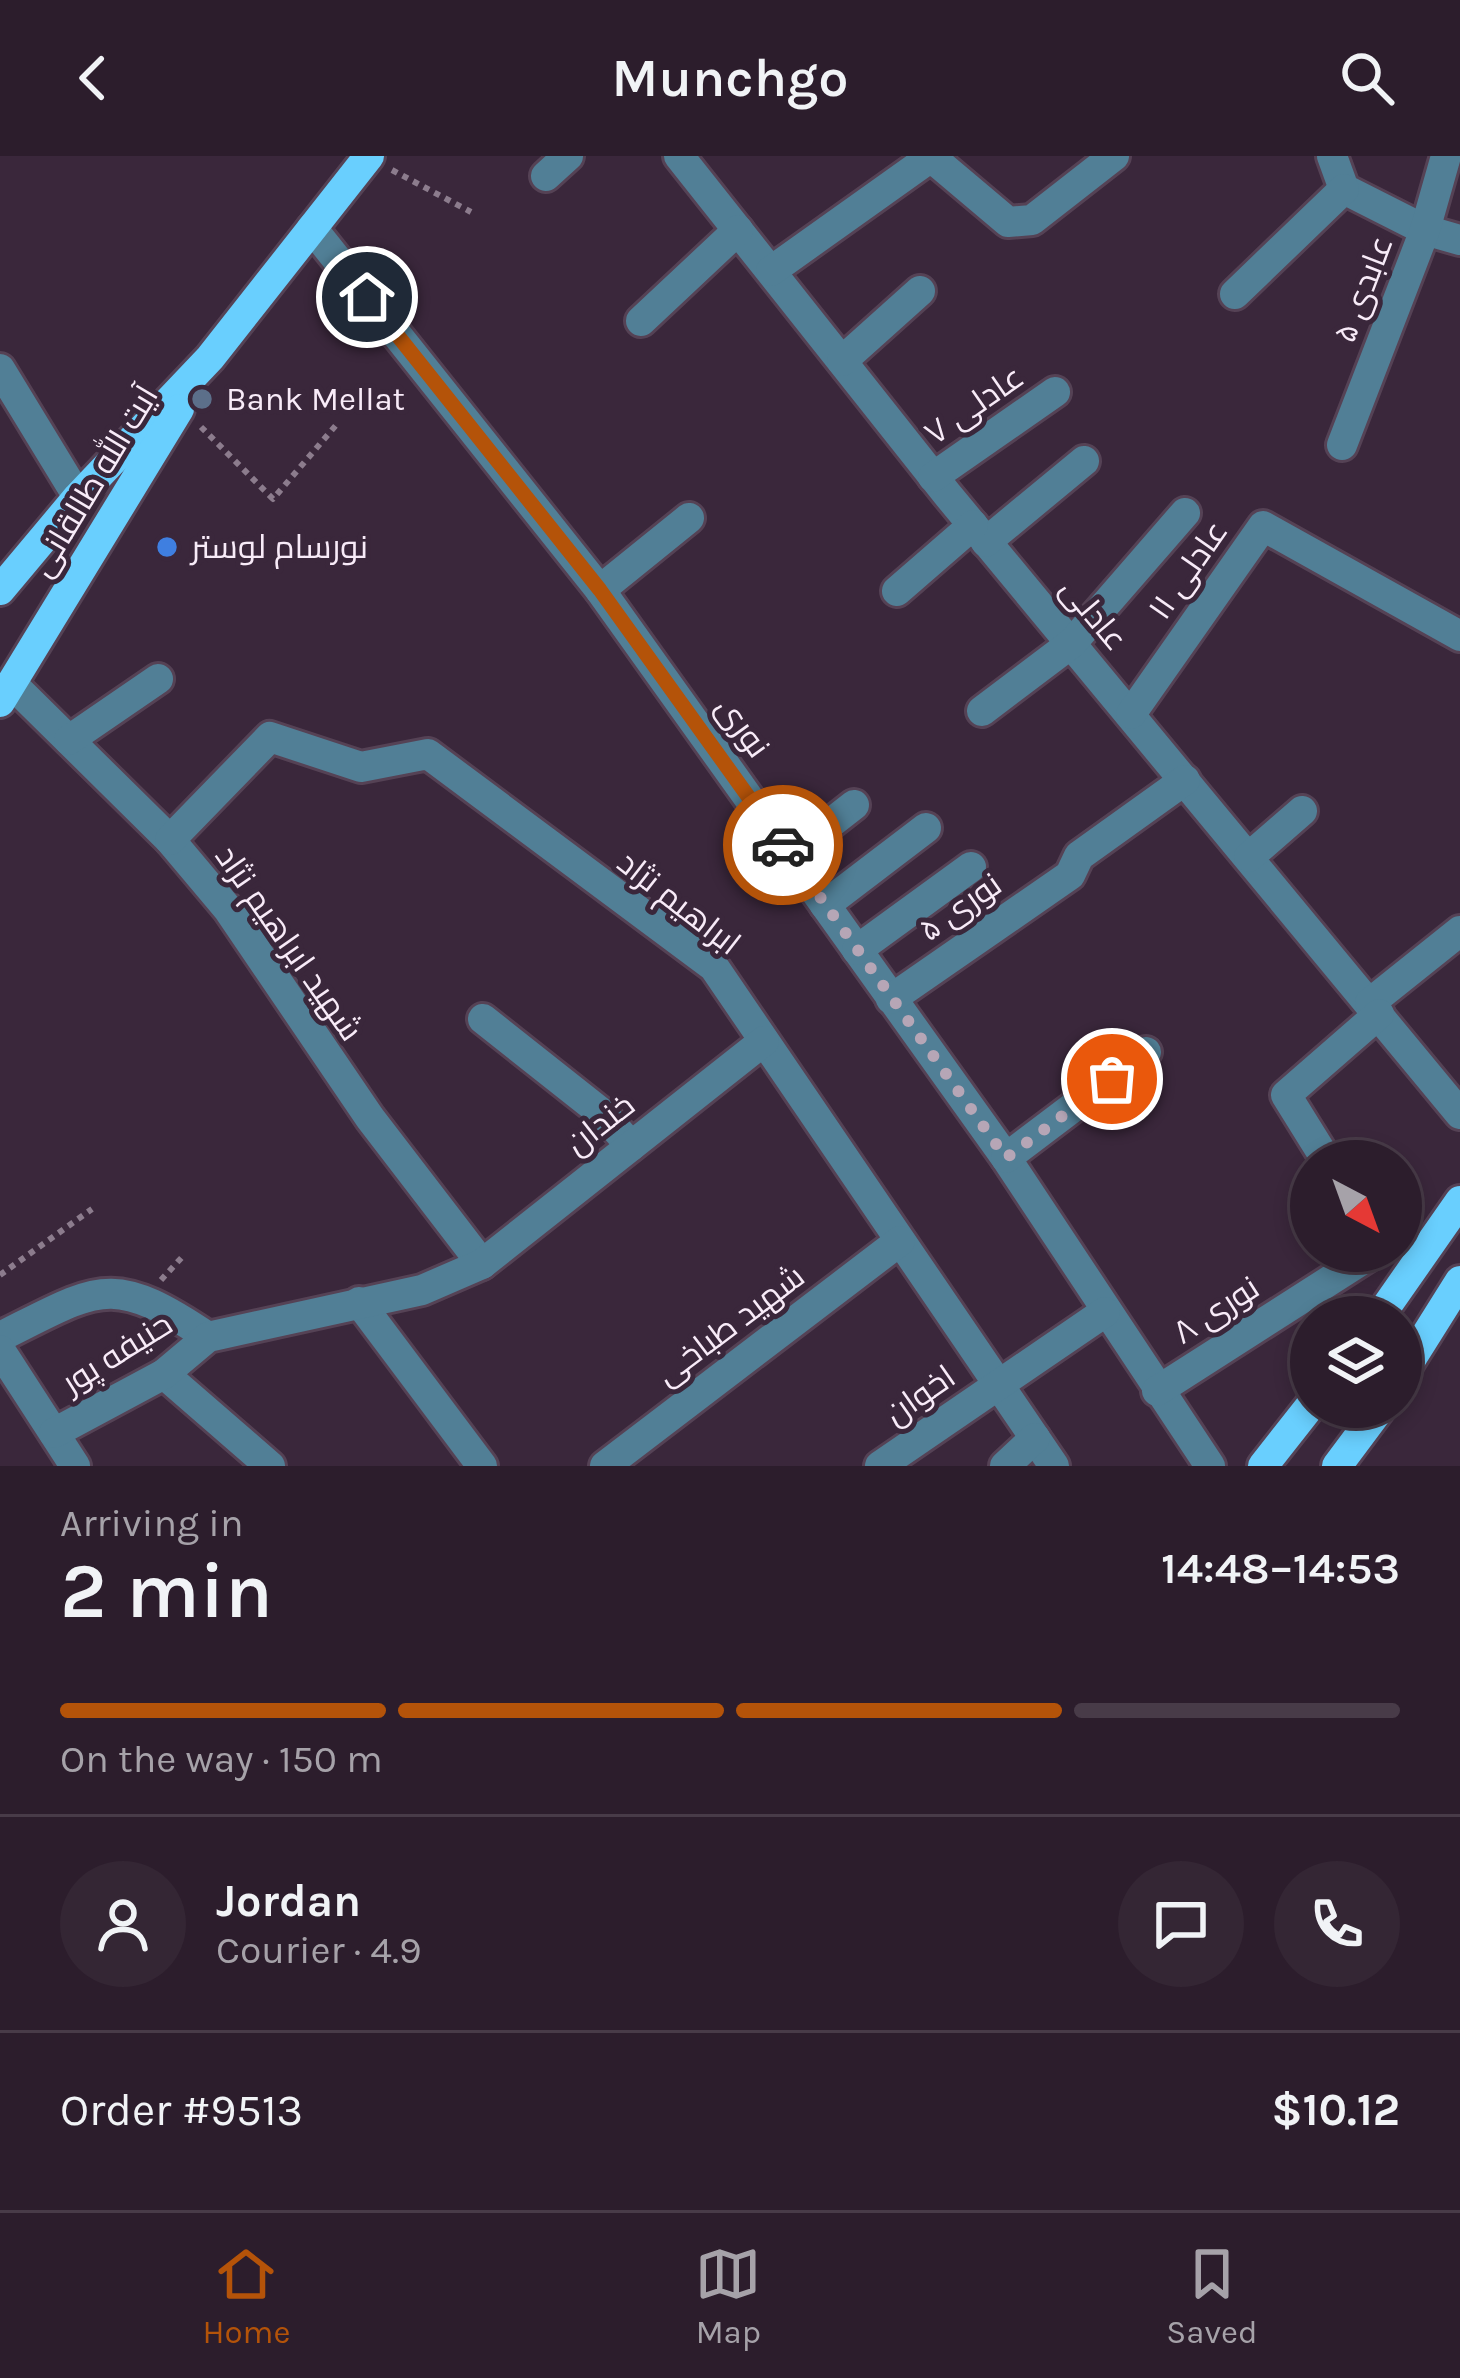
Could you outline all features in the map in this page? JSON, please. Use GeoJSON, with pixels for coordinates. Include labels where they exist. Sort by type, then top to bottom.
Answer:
{"type":"FeatureCollection","features":[{"type":"Feature","properties":{"kind":"main road","name":"آیت الله طالقانی"},"geometry":{"type":"LineString","coordinates":[[0,590],[78,497],[210,358],[368,157]]}},
{"type":"Feature","properties":{"kind":"main road","name":"آیت الله طالقانی"},"geometry":{"type":"LineString","coordinates":[[6,693],[210,358]]}},
{"type":"Feature","properties":{"kind":"main road"},"geometry":{"type":"LineString","coordinates":[[1394,1296],[1460,1201]]}},
{"type":"Feature","properties":{"kind":"main road"},"geometry":{"type":"LineString","coordinates":[[1422,1342],[1460,1281]]}},
{"type":"Feature","properties":{"kind":"main road"},"geometry":{"type":"LineString","coordinates":[[1264,1466],[1293,1428]]}},
{"type":"Feature","properties":{"kind":"main road"},"geometry":{"type":"LineString","coordinates":[[1337,1466],[1365,1428]]}},
{"type":"Feature","properties":{"kind":"street"},"geometry":{"type":"LineString","coordinates":[[771,271],[931,157],[1008,222],[1032,220],[1114,156]]}},
{"type":"Feature","properties":{"kind":"street"},"geometry":{"type":"LineString","coordinates":[[1332,156],[1344,189],[1425,230],[1460,240]]}},
{"type":"Feature","properties":{"kind":"street","name":"عابدی ۵"},"geometry":{"type":"LineString","coordinates":[[1342,445],[1425,230],[1446,156]]}},
{"type":"Feature","properties":{"kind":"street","name":"عادلی"},"geometry":{"type":"LineString","coordinates":[[695,162],[738,230],[933,477],[1460,1114]]}},
{"type":"Feature","properties":{"kind":"street"},"geometry":{"type":"LineString","coordinates":[[1234,294],[1344,189]]}},
{"type":"Feature","properties":{"kind":"street","name":"نوری"},"geometry":{"type":"LineString","coordinates":[[312,228],[600,590],[1006,1158],[1156,1391],[1210,1466]]}},
{"type":"Feature","properties":{"kind":"street"},"geometry":{"type":"LineString","coordinates":[[641,321],[738,230]]}},
{"type":"Feature","properties":{"kind":"street"},"geometry":{"type":"LineString","coordinates":[[842,361],[920,291]]}},
{"type":"Feature","properties":{"kind":"street"},"geometry":{"type":"LineString","coordinates":[[0,369],[78,497]]}},
{"type":"Feature","properties":{"kind":"street","name":"عادلی ۷"},"geometry":{"type":"LineString","coordinates":[[933,477],[1055,392]]}},
{"type":"Feature","properties":{"kind":"street"},"geometry":{"type":"LineString","coordinates":[[897,591],[1084,461]]}},
{"type":"Feature","properties":{"kind":"street"},"geometry":{"type":"LineString","coordinates":[[982,711],[1072,643],[1185,513]]}},
{"type":"Feature","properties":{"kind":"street"},"geometry":{"type":"LineString","coordinates":[[600,590],[688,518]]}},
{"type":"Feature","properties":{"kind":"street","name":"عادلی ۱۱"},"geometry":{"type":"LineString","coordinates":[[1130,714],[1263,526],[1460,636]]}},
{"type":"Feature","properties":{"kind":"street"},"geometry":{"type":"LineString","coordinates":[[69,740],[158,679]]}},
{"type":"Feature","properties":{"kind":"street","name":"شهید ابراهیم نژاد"},"geometry":{"type":"LineString","coordinates":[[6,693],[69,740],[170,840],[228,909],[370,1118],[482,1264]]}},
{"type":"Feature","properties":{"kind":"street","name":"ابراهیم نژاد"},"geometry":{"type":"LineString","coordinates":[[170,840],[270,737],[361,767],[428,754],[714,967],[1054,1466]]}},
{"type":"Feature","properties":{"kind":"street","name":"نوری ۵"},"geometry":{"type":"LineString","coordinates":[[891,999],[1070,875],[1079,856],[1186,780]]}},
{"type":"Feature","properties":{"kind":"street"},"geometry":{"type":"LineString","coordinates":[[790,855],[854,805]]}},
{"type":"Feature","properties":{"kind":"street"},"geometry":{"type":"LineString","coordinates":[[1249,857],[1302,811]]}},
{"type":"Feature","properties":{"kind":"street"},"geometry":{"type":"LineString","coordinates":[[826,905],[926,828]]}},
{"type":"Feature","properties":{"kind":"street"},"geometry":{"type":"LineString","coordinates":[[857,950],[971,867]]}},
{"type":"Feature","properties":{"kind":"street"},"geometry":{"type":"LineString","coordinates":[[1314,1140],[1286,1096],[1460,931]]}},
{"type":"Feature","properties":{"kind":"street"},"geometry":{"type":"LineString","coordinates":[[483,1019],[603,1114],[631,1146]]}},
{"type":"Feature","properties":{"kind":"street","name":"خندان"},"geometry":{"type":"LineString","coordinates":[[482,1264],[764,1041]]}},
{"type":"Feature","properties":{"kind":"street"},"geometry":{"type":"LineString","coordinates":[[1006,1158],[1147,1052]]}},
{"type":"Feature","properties":{"kind":"street","name":"شهید طباخی"},"geometry":{"type":"LineString","coordinates":[[605,1466],[900,1241]]}},
{"type":"Feature","properties":{"kind":"street","name":"حنیفه پور"},"geometry":{"type":"LineString","coordinates":[[54,1433],[164,1374],[208,1337],[422,1290],[482,1264]]}},
{"type":"Feature","properties":{"kind":"street","name":"نوری ۸"},"geometry":{"type":"LineString","coordinates":[[1156,1391],[1343,1272]]}},
{"type":"Feature","properties":{"kind":"street"},"geometry":{"type":"LineString","coordinates":[[0,1336],[86,1294],[147,1296],[208,1337]]}},
{"type":"Feature","properties":{"kind":"street"},"geometry":{"type":"LineString","coordinates":[[359,1302],[482,1466]]}},
{"type":"Feature","properties":{"kind":"street","name":"اخوان"},"geometry":{"type":"LineString","coordinates":[[880,1466],[1105,1312]]}},
{"type":"Feature","properties":{"kind":"street"},"geometry":{"type":"LineString","coordinates":[[0,1350],[75,1466]]}},
{"type":"Feature","properties":{"kind":"street"},"geometry":{"type":"LineString","coordinates":[[164,1374],[270,1466]]}},
{"type":"Feature","properties":{"kind":"street"},"geometry":{"type":"LineString","coordinates":[[1005,1466],[1036,1438]]}},
{"type":"Feature","properties":{"kind":"path"},"geometry":{"type":"LineString","coordinates":[[368,157],[471,212]]}},
{"type":"Feature","properties":{"kind":"path"},"geometry":{"type":"LineString","coordinates":[[181,406],[273,499],[337,424]]}},
{"type":"Feature","properties":{"kind":"path"},"geometry":{"type":"LineString","coordinates":[[0,1275],[92,1209]]}},
{"type":"Feature","properties":{"kind":"way so far"},"geometry":{"type":"LineString","coordinates":[[783,845],[1006,1158],[1112,1079]]}},
{"type":"Feature","properties":{"kind":"place","name":"Bank Mellat"},"geometry":{"type":"Point","coordinates":[202,399]}},
{"type":"Feature","properties":{"kind":"place","name":"نورسام لوستر"},"geometry":{"type":"Point","coordinates":[167,547]}},
{"type":"Feature","properties":{"kind":"route"},"geometry":{"type":"LineString","coordinates":[[367,297],[600,590],[783,845]]}}]}
